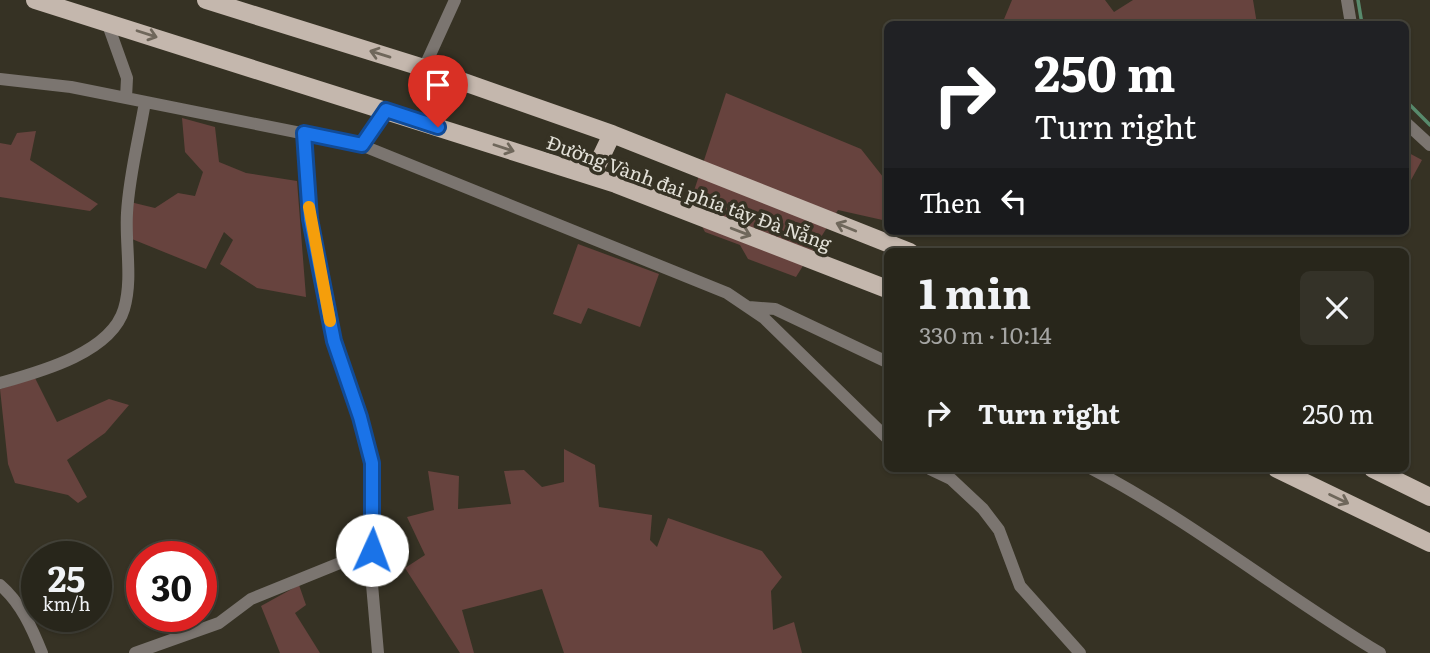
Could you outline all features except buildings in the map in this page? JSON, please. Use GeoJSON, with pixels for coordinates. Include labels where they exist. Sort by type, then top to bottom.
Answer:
{"type":"FeatureCollection","features":[{"type":"Feature","properties":{"kind":"main road","name":"Đường Vành đai phía tây Đà Nẵng"},"geometry":{"type":"LineString","coordinates":[[35,0],[592,176],[884,288]]}},
{"type":"Feature","properties":{"kind":"main road","name":"Đường Vành đai phía tây Đà Nẵng"},"geometry":{"type":"LineString","coordinates":[[206,0],[424,68],[611,134],[900,248]]}},
{"type":"Feature","properties":{"kind":"main road"},"geometry":{"type":"LineString","coordinates":[[592,176],[611,134]]}},
{"type":"Feature","properties":{"kind":"main road"},"geometry":{"type":"LineString","coordinates":[[1283,472],[1430,543]]}},
{"type":"Feature","properties":{"kind":"main road"},"geometry":{"type":"LineString","coordinates":[[1379,472],[1430,497]]}},
{"type":"Feature","properties":{"kind":"street"},"geometry":{"type":"LineString","coordinates":[[424,68],[455,0]]}},
{"type":"Feature","properties":{"kind":"street"},"geometry":{"type":"LineString","coordinates":[[1347,0],[1350,21]]}},
{"type":"Feature","properties":{"kind":"street"},"geometry":{"type":"LineString","coordinates":[[107,22],[127,78],[126,98]]}},
{"type":"Feature","properties":{"kind":"street"},"geometry":{"type":"LineString","coordinates":[[0,79],[71,87],[362,145],[727,293],[764,318],[884,435]]}},
{"type":"Feature","properties":{"kind":"street"},"geometry":{"type":"LineString","coordinates":[[0,383],[53,367],[106,338],[124,311],[127,290],[127,211],[145,102]]}},
{"type":"Feature","properties":{"kind":"street"},"geometry":{"type":"LineString","coordinates":[[362,145],[386,110]]}},
{"type":"Feature","properties":{"kind":"street"},"geometry":{"type":"LineString","coordinates":[[1409,126],[1430,145]]}},
{"type":"Feature","properties":{"kind":"street"},"geometry":{"type":"LineString","coordinates":[[304,133],[310,219],[334,341],[360,417],[372,463],[372,550],[378,653]]}},
{"type":"Feature","properties":{"kind":"street"},"geometry":{"type":"LineString","coordinates":[[748,307],[775,309],[884,361]]}},
{"type":"Feature","properties":{"kind":"street"},"geometry":{"type":"LineString","coordinates":[[870,422],[884,424]]}},
{"type":"Feature","properties":{"kind":"street"},"geometry":{"type":"LineString","coordinates":[[936,472],[951,479],[983,509],[999,530],[1020,586],[1080,653]]}},
{"type":"Feature","properties":{"kind":"street"},"geometry":{"type":"LineString","coordinates":[[1098,472],[1152,500],[1258,576],[1380,653]]}},
{"type":"Feature","properties":{"kind":"street"},"geometry":{"type":"LineString","coordinates":[[135,653],[219,623],[251,599],[372,550]]}},
{"type":"Feature","properties":{"kind":"street"},"geometry":{"type":"LineString","coordinates":[[0,585],[12,595],[25,615],[42,653]]}},
{"type":"Feature","properties":{"kind":"shaded area"},"geometry":{"type":"Polygon","coordinates":[[[1012,0],[1105,0],[1114,12],[1133,0],[1253,0],[1256,21],[1098,19],[1003,21],[1012,0]]]}},
{"type":"Feature","properties":{"kind":"shaded area"},"geometry":{"type":"Polygon","coordinates":[[[726,93],[861,149],[884,178],[884,220],[838,210],[796,277],[748,259],[740,245],[705,232],[690,203],[726,93]]]}},
{"type":"Feature","properties":{"kind":"shaded area"},"geometry":{"type":"Polygon","coordinates":[[[182,118],[215,127],[219,162],[246,173],[297,181],[306,297],[257,288],[220,264],[233,240],[224,232],[206,269],[122,235],[122,200],[155,208],[178,193],[195,196],[203,172],[185,152],[182,118]]]}},
{"type":"Feature","properties":{"kind":"shaded area"},"geometry":{"type":"Polygon","coordinates":[[[36,131],[30,160],[98,204],[90,211],[0,197],[0,143],[11,145],[17,133],[36,131]]]}},
{"type":"Feature","properties":{"kind":"shaded area"},"geometry":{"type":"Polygon","coordinates":[[[1409,153],[1422,160],[1409,184],[1409,153]]]}},
{"type":"Feature","properties":{"kind":"shaded area"},"geometry":{"type":"Polygon","coordinates":[[[578,244],[659,274],[640,327],[588,308],[581,324],[553,314],[578,244]]]}},
{"type":"Feature","properties":{"kind":"shaded area"},"geometry":{"type":"Polygon","coordinates":[[[35,378],[57,422],[109,399],[129,405],[105,433],[67,460],[87,497],[78,503],[68,495],[15,483],[8,464],[0,389],[35,378]]]}},
{"type":"Feature","properties":{"kind":"shaded area"},"geometry":{"type":"Polygon","coordinates":[[[564,449],[595,465],[599,507],[652,515],[650,540],[657,547],[668,518],[762,551],[782,577],[771,591],[773,630],[794,622],[802,653],[564,653],[542,589],[462,610],[474,653],[460,653],[405,568],[425,555],[407,517],[434,510],[428,471],[459,476],[458,509],[511,504],[504,471],[524,470],[542,487],[564,482],[564,449]]]}},
{"type":"Feature","properties":{"kind":"shaded area"},"geometry":{"type":"Polygon","coordinates":[[[299,585],[306,605],[295,613],[320,653],[280,653],[261,606],[299,585]]]}},
{"type":"Feature","properties":{"kind":"waterway"},"geometry":{"type":"LineString","coordinates":[[1358,0],[1362,21]]}},
{"type":"Feature","properties":{"kind":"waterway"},"geometry":{"type":"LineString","coordinates":[[1409,104],[1430,125]]}},
{"type":"Feature","properties":{"kind":"slow traffic"},"geometry":{"type":"LineString","coordinates":[[309,207],[330,321]]}},
{"type":"Feature","properties":{"kind":"route"},"geometry":{"type":"LineString","coordinates":[[372,550],[372,463],[360,417],[334,341],[310,219],[304,133],[362,145],[386,110],[438,127]]}}]}
